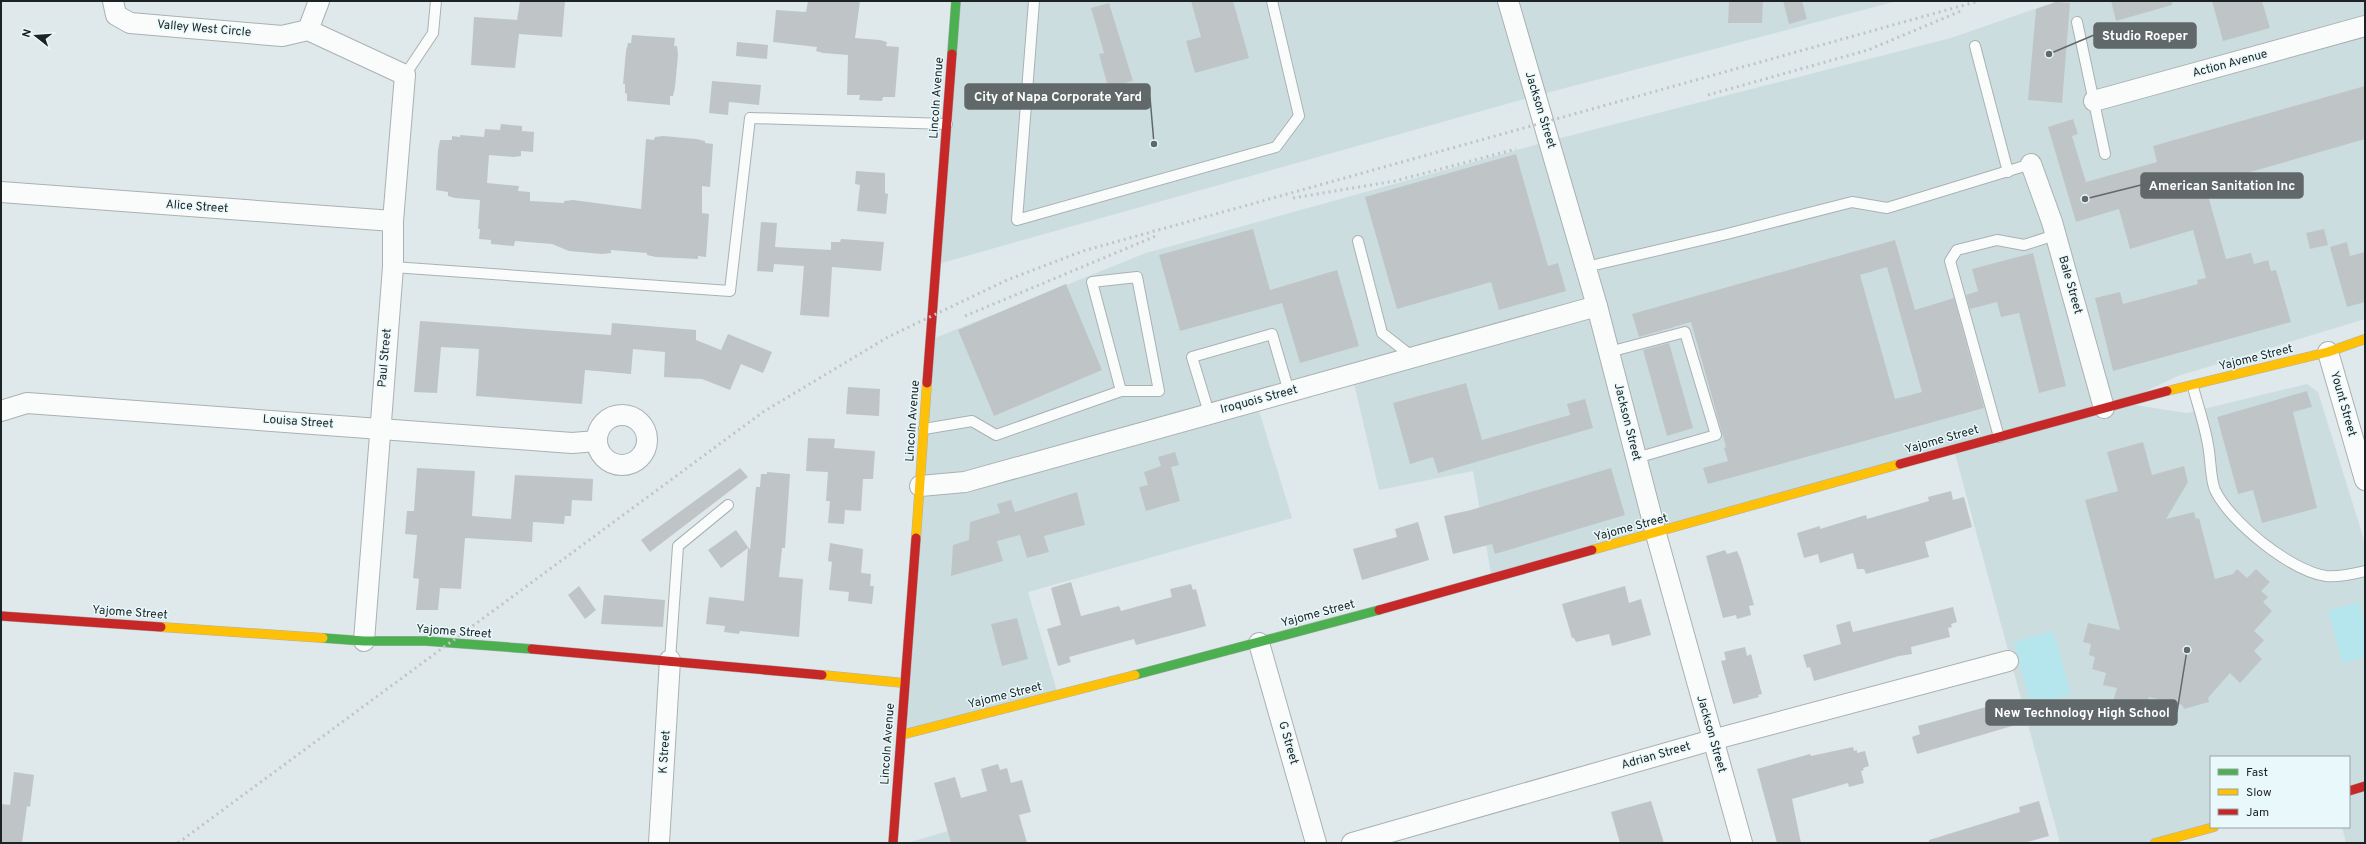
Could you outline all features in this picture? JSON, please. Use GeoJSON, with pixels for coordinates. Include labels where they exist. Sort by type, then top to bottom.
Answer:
{"type":"FeatureCollection","features":[{"type":"Feature","properties":{"kind":"street","name":"Valley West Circle"},"geometry":{"type":"LineString","coordinates":[[113,1],[116,15],[130,23],[282,36],[308,30]]}},
{"type":"Feature","properties":{"kind":"street"},"geometry":{"type":"LineString","coordinates":[[319,1],[308,30],[405,75]]}},
{"type":"Feature","properties":{"kind":"street","name":"Lincoln Avenue"},"geometry":{"type":"LineString","coordinates":[[894,843],[904,683],[956,1]]}},
{"type":"Feature","properties":{"kind":"street","name":"Jackson Street"},"geometry":{"type":"LineString","coordinates":[[1508,1],[1598,306],[1656,534],[1712,740],[1742,843]]}},
{"type":"Feature","properties":{"kind":"street","name":"Action Avenue"},"geometry":{"type":"LineString","coordinates":[[2094,101],[2365,26]]}},
{"type":"Feature","properties":{"kind":"street","name":"Paul Street"},"geometry":{"type":"LineString","coordinates":[[364,641],[379,428],[393,267],[393,222],[405,75]]}},
{"type":"Feature","properties":{"kind":"street","name":"Bale Street"},"geometry":{"type":"LineString","coordinates":[[2032,164],[2055,235],[2104,408]]}},
{"type":"Feature","properties":{"kind":"street","name":"Alice Street"},"geometry":{"type":"LineString","coordinates":[[1,192],[393,222]]}},
{"type":"Feature","properties":{"kind":"street","name":"Iroquois Street"},"geometry":{"type":"LineString","coordinates":[[920,486],[965,482],[1208,413],[1414,358],[1598,306]]}},
{"type":"Feature","properties":{"kind":"street","name":"Yajome Street"},"geometry":{"type":"LineString","coordinates":[[901,735],[1259,643],[1656,534],[2104,408],[2193,387],[2328,352],[2365,338]]}},
{"type":"Feature","properties":{"kind":"street","name":"Yount Street"},"geometry":{"type":"LineString","coordinates":[[2328,352],[2365,480]]}},
{"type":"Feature","properties":{"kind":"street","name":"Louisa Street"},"geometry":{"type":"LineString","coordinates":[[1,411],[27,403],[572,443],[597,441]]}},
{"type":"Feature","properties":{"kind":"street","name":"Yajome Street"},"geometry":{"type":"LineString","coordinates":[[1,616],[364,641],[426,641],[670,660],[904,683]]}},
{"type":"Feature","properties":{"kind":"street","name":"G Street"},"geometry":{"type":"LineString","coordinates":[[1259,643],[1316,843]]}},
{"type":"Feature","properties":{"kind":"street","name":"K Street"},"geometry":{"type":"LineString","coordinates":[[659,843],[670,660]]}},
{"type":"Feature","properties":{"kind":"street","name":"Adrian Street"},"geometry":{"type":"LineString","coordinates":[[1352,843],[1712,740],[2008,661]]}},
{"type":"Feature","properties":{"kind":"street"},"geometry":{"type":"LineString","coordinates":[[2350,791],[2365,786]]}},
{"type":"Feature","properties":{"kind":"street"},"geometry":{"type":"LineString","coordinates":[[2155,843],[2210,828]]}},
{"type":"Feature","properties":{"kind":"lane"},"geometry":{"type":"LineString","coordinates":[[405,75],[433,33],[436,1]]}},
{"type":"Feature","properties":{"kind":"lane"},"geometry":{"type":"LineString","coordinates":[[1034,1],[1017,220],[1276,147],[1299,116],[1272,1]]}},
{"type":"Feature","properties":{"kind":"lane"},"geometry":{"type":"LineString","coordinates":[[2077,22],[2105,154]]}},
{"type":"Feature","properties":{"kind":"lane"},"geometry":{"type":"LineString","coordinates":[[1975,46],[2008,172]]}},
{"type":"Feature","properties":{"kind":"lane"},"geometry":{"type":"LineString","coordinates":[[393,267],[730,291],[750,118],[947,124]]}},
{"type":"Feature","properties":{"kind":"lane"},"geometry":{"type":"LineString","coordinates":[[1586,267],[1727,234],[1852,202],[1887,208],[2032,164]]}},
{"type":"Feature","properties":{"kind":"lane"},"geometry":{"type":"LineString","coordinates":[[1999,437],[1950,261],[1957,250],[1997,240],[2024,245],[2055,235]]}},
{"type":"Feature","properties":{"kind":"lane"},"geometry":{"type":"LineString","coordinates":[[1358,242],[1382,333],[1414,358]]}},
{"type":"Feature","properties":{"kind":"lane"},"geometry":{"type":"LineString","coordinates":[[924,429],[972,421],[996,435],[1121,391],[1159,391],[1137,277],[1092,282],[1121,391]]}},
{"type":"Feature","properties":{"kind":"lane"},"geometry":{"type":"LineString","coordinates":[[1609,352],[1685,332],[1716,435],[1636,458]]}},
{"type":"Feature","properties":{"kind":"lane"},"geometry":{"type":"LineString","coordinates":[[1208,413],[1192,357],[1272,334],[1289,392]]}},
{"type":"Feature","properties":{"kind":"lane"},"geometry":{"type":"LineString","coordinates":[[2193,387],[2208,444],[2215,489],[2226,508],[2260,542],[2304,568],[2326,576],[2365,571]]}},
{"type":"Feature","properties":{"kind":"lane"},"geometry":{"type":"LineString","coordinates":[[670,660],[678,546],[728,505]]}},
{"type":"Feature","properties":{"kind":"shaded area"},"geometry":{"type":"Polygon","coordinates":[[[956,1],[1897,1],[1535,96],[938,264],[956,1]]]}},
{"type":"Feature","properties":{"kind":"shaded area"},"geometry":{"type":"Polygon","coordinates":[[[2058,1],[2365,1],[2365,319],[2178,376],[2121,403],[2187,413],[2307,384],[2318,392],[2365,543],[2365,843],[2346,843],[2342,828],[2350,828],[2350,756],[2210,756],[2210,827],[2155,843],[2060,843],[1954,450],[1492,579],[1473,471],[1379,490],[1352,375],[1256,401],[1292,518],[1028,592],[1058,695],[901,735],[930,340],[1146,253],[1549,141],[1951,38],[2058,1]]]}},
{"type":"Feature","properties":{"kind":"shaded area"},"geometry":{"type":"Polygon","coordinates":[[[2359,602],[2365,624],[2365,657],[2343,663],[2328,611],[2359,602]]]}},
{"type":"Feature","properties":{"kind":"shaded area"},"geometry":{"type":"Polygon","coordinates":[[[2053,631],[2071,694],[2031,705],[2014,642],[2053,631]]]}},
{"type":"Feature","properties":{"kind":"shaded area"},"geometry":{"type":"Polygon","coordinates":[[[979,822],[985,843],[907,843],[979,822]]]}},
{"type":"Feature","properties":{"kind":"building"},"geometry":{"type":"Polygon","coordinates":[[[520,1],[565,1],[562,37],[519,34],[515,68],[471,65],[474,17],[517,20],[520,1]]]}},
{"type":"Feature","properties":{"kind":"building"},"geometry":{"type":"Polygon","coordinates":[[[808,1],[860,1],[855,38],[880,40],[887,42],[886,46],[899,47],[895,97],[883,97],[882,101],[859,100],[860,95],[847,95],[848,55],[823,53],[816,51],[817,47],[773,42],[776,10],[806,12],[808,1]]]}},
{"type":"Feature","properties":{"kind":"building"},"geometry":{"type":"Polygon","coordinates":[[[1191,1],[1233,1],[1249,58],[1195,73],[1186,41],[1201,37],[1191,1]]]}},
{"type":"Feature","properties":{"kind":"building"},"geometry":{"type":"Polygon","coordinates":[[[1729,1],[1763,1],[1762,23],[1728,23],[1729,1]]]}},
{"type":"Feature","properties":{"kind":"building"},"geometry":{"type":"Polygon","coordinates":[[[1783,1],[1802,1],[1807,19],[1789,24],[1783,1]]]}},
{"type":"Feature","properties":{"kind":"building"},"geometry":{"type":"Polygon","coordinates":[[[2111,1],[2172,1],[2172,5],[2116,21],[2111,1]]]}},
{"type":"Feature","properties":{"kind":"building"},"geometry":{"type":"Polygon","coordinates":[[[2212,1],[2262,1],[2270,28],[2223,41],[2212,1]]]}},
{"type":"Feature","properties":{"kind":"building"},"geometry":{"type":"Polygon","coordinates":[[[2056,2],[2070,3],[2062,103],[2028,100],[2036,9],[2056,2]]]}},
{"type":"Feature","properties":{"kind":"building"},"geometry":{"type":"Polygon","coordinates":[[[1109,3],[1133,81],[1108,87],[1099,54],[1104,53],[1091,8],[1109,3]]]}},
{"type":"Feature","properties":{"kind":"building"},"geometry":{"type":"Polygon","coordinates":[[[632,35],[675,38],[674,46],[677,46],[678,55],[675,87],[673,96],[670,96],[670,105],[627,101],[625,84],[623,84],[626,51],[628,43],[631,43],[632,35]]]}},
{"type":"Feature","properties":{"kind":"building"},"geometry":{"type":"Polygon","coordinates":[[[737,42],[768,45],[767,59],[736,56],[737,42]]]}},
{"type":"Feature","properties":{"kind":"building"},"geometry":{"type":"Polygon","coordinates":[[[712,81],[761,85],[759,105],[729,102],[728,115],[709,113],[712,81]]]}},
{"type":"Feature","properties":{"kind":"building"},"geometry":{"type":"Polygon","coordinates":[[[2365,86],[2365,139],[2205,185],[2226,259],[2251,253],[2254,264],[2268,260],[2271,271],[2276,270],[2291,322],[2113,371],[2095,298],[2120,292],[2123,304],[2198,284],[2197,280],[2206,278],[2193,230],[2130,249],[2119,209],[2076,222],[2048,127],[2073,119],[2078,134],[2072,136],[2086,182],[2157,162],[2153,146],[2365,86]]]}},
{"type":"Feature","properties":{"kind":"building"},"geometry":{"type":"Polygon","coordinates":[[[501,124],[522,126],[522,131],[534,132],[533,152],[521,151],[521,156],[513,157],[489,155],[487,183],[519,186],[518,191],[530,192],[530,201],[564,203],[564,201],[573,200],[641,209],[646,139],[654,140],[655,137],[663,136],[696,139],[705,141],[705,143],[713,144],[710,187],[702,186],[702,213],[709,214],[706,257],[698,256],[698,259],[656,257],[647,255],[647,253],[611,250],[611,253],[602,254],[569,251],[552,244],[515,241],[514,246],[491,244],[491,240],[479,239],[480,229],[478,229],[480,200],[455,198],[448,196],[448,192],[436,190],[438,150],[440,140],[452,140],[452,136],[460,137],[460,135],[484,137],[485,129],[500,130],[501,124]]]}},
{"type":"Feature","properties":{"kind":"building"},"geometry":{"type":"Polygon","coordinates":[[[1516,154],[1548,266],[1558,263],[1566,291],[1499,310],[1491,282],[1397,309],[1365,197],[1516,154]]]}},
{"type":"Feature","properties":{"kind":"building"},"geometry":{"type":"Polygon","coordinates":[[[856,171],[885,173],[885,193],[888,194],[886,214],[857,211],[860,185],[855,184],[856,171]]]}},
{"type":"Feature","properties":{"kind":"building"},"geometry":{"type":"Polygon","coordinates":[[[761,222],[777,223],[775,247],[831,250],[831,242],[840,242],[841,239],[884,242],[881,271],[832,267],[829,317],[800,315],[804,266],[774,264],[773,272],[757,271],[761,222]]]}},
{"type":"Feature","properties":{"kind":"building"},"geometry":{"type":"Polygon","coordinates":[[[1253,229],[1270,290],[1337,270],[1359,346],[1300,363],[1282,303],[1180,331],[1159,255],[1253,229]]]}},
{"type":"Feature","properties":{"kind":"building"},"geometry":{"type":"Polygon","coordinates":[[[2324,229],[2328,245],[2310,249],[2306,233],[2324,229]]]}},
{"type":"Feature","properties":{"kind":"building"},"geometry":{"type":"Polygon","coordinates":[[[1895,240],[1915,310],[1954,298],[1984,408],[1708,484],[1703,468],[1728,461],[1724,448],[1726,447],[1691,322],[1639,337],[1632,314],[1895,240]],[[1887,267],[1860,275],[1895,399],[1922,392],[1887,267]]]}},
{"type":"Feature","properties":{"kind":"building"},"geometry":{"type":"Polygon","coordinates":[[[2347,242],[2350,256],[2365,252],[2365,302],[2347,307],[2330,247],[2347,242]]]}},
{"type":"Feature","properties":{"kind":"building"},"geometry":{"type":"Polygon","coordinates":[[[2033,253],[2066,386],[2039,393],[2019,313],[2001,317],[1997,302],[1970,309],[1966,295],[1978,291],[1972,269],[2033,253]]]}},
{"type":"Feature","properties":{"kind":"building"},"geometry":{"type":"Polygon","coordinates":[[[1066,284],[1102,370],[994,416],[958,330],[1066,284]]]}},
{"type":"Feature","properties":{"kind":"building"},"geometry":{"type":"Polygon","coordinates":[[[420,321],[611,335],[612,323],[696,330],[696,340],[721,350],[728,334],[772,352],[763,373],[741,364],[730,390],[702,379],[664,377],[665,352],[633,349],[631,374],[585,370],[582,404],[476,396],[479,349],[441,347],[437,393],[414,392],[420,321]]]}},
{"type":"Feature","properties":{"kind":"building"},"geometry":{"type":"Polygon","coordinates":[[[1669,343],[1693,428],[1667,436],[1643,350],[1669,343]]]}},
{"type":"Feature","properties":{"kind":"building"},"geometry":{"type":"Polygon","coordinates":[[[1466,383],[1482,440],[1570,415],[1567,404],[1585,399],[1593,428],[1438,473],[1433,457],[1410,464],[1393,403],[1466,383]]]}},
{"type":"Feature","properties":{"kind":"building"},"geometry":{"type":"Polygon","coordinates":[[[848,387],[880,389],[879,416],[846,414],[848,387]]]}},
{"type":"Feature","properties":{"kind":"building"},"geometry":{"type":"Polygon","coordinates":[[[2307,391],[2312,407],[2293,412],[2317,508],[2262,523],[2253,490],[2238,494],[2217,417],[2307,391]]]}},
{"type":"Feature","properties":{"kind":"building"},"geometry":{"type":"Polygon","coordinates":[[[808,438],[835,439],[834,448],[875,451],[873,479],[863,479],[861,511],[845,510],[844,524],[828,523],[830,501],[826,501],[828,472],[806,471],[808,438]]]}},
{"type":"Feature","properties":{"kind":"building"},"geometry":{"type":"Polygon","coordinates":[[[2143,442],[2152,475],[2184,466],[2188,482],[2166,519],[2194,512],[2196,519],[2199,518],[2215,579],[2233,574],[2237,569],[2247,578],[2256,569],[2270,582],[2261,591],[2268,597],[2263,602],[2272,611],[2254,631],[2264,640],[2254,651],[2262,659],[2240,683],[2230,673],[2208,698],[2209,702],[2184,709],[2182,705],[2149,697],[2146,709],[2113,702],[2117,688],[2103,685],[2106,673],[2092,669],[2095,657],[2089,655],[2091,644],[2083,642],[2088,623],[2120,630],[2085,500],[2118,491],[2107,452],[2143,442]]]}},
{"type":"Feature","properties":{"kind":"building"},"geometry":{"type":"Polygon","coordinates":[[[1175,452],[1179,465],[1171,467],[1180,501],[1146,511],[1139,487],[1148,485],[1144,472],[1161,466],[1158,457],[1175,452]]]}},
{"type":"Feature","properties":{"kind":"building"},"geometry":{"type":"Polygon","coordinates":[[[417,468],[475,471],[472,516],[511,519],[515,475],[593,479],[592,501],[572,500],[571,516],[565,516],[564,524],[533,522],[532,542],[465,538],[461,589],[440,588],[438,610],[416,610],[419,579],[413,578],[417,535],[405,534],[407,511],[414,511],[417,468]]]}},
{"type":"Feature","properties":{"kind":"building"},"geometry":{"type":"Polygon","coordinates":[[[740,468],[748,477],[650,552],[641,540],[740,468]]]}},
{"type":"Feature","properties":{"kind":"building"},"geometry":{"type":"Polygon","coordinates":[[[1611,468],[1625,515],[1495,554],[1492,544],[1453,554],[1444,516],[1471,510],[1611,468]]]}},
{"type":"Feature","properties":{"kind":"building"},"geometry":{"type":"Polygon","coordinates":[[[767,472],[790,474],[785,548],[782,548],[779,577],[803,579],[799,637],[740,631],[739,634],[724,632],[725,626],[706,624],[709,597],[744,601],[748,548],[721,568],[708,550],[736,530],[750,550],[756,487],[760,487],[761,474],[767,474],[767,472]]]}},
{"type":"Feature","properties":{"kind":"building"},"geometry":{"type":"Polygon","coordinates":[[[1951,491],[1953,500],[1964,497],[1972,527],[1925,542],[1929,557],[1866,574],[1864,569],[1857,569],[1853,553],[1820,563],[1818,554],[1804,558],[1797,533],[1820,526],[1820,529],[1866,515],[1867,519],[1929,501],[1928,497],[1951,491]]]}},
{"type":"Feature","properties":{"kind":"building"},"geometry":{"type":"Polygon","coordinates":[[[1077,492],[1085,525],[1044,536],[1049,552],[1027,558],[1020,535],[997,541],[1003,561],[951,576],[953,545],[969,540],[970,522],[1000,513],[997,504],[1011,500],[1015,512],[1077,492]]]}},
{"type":"Feature","properties":{"kind":"building"},"geometry":{"type":"Polygon","coordinates":[[[1418,522],[1429,560],[1362,580],[1353,549],[1397,537],[1395,529],[1418,522]]]}},
{"type":"Feature","properties":{"kind":"building"},"geometry":{"type":"Polygon","coordinates":[[[830,543],[863,549],[861,573],[871,574],[870,586],[874,586],[872,604],[848,601],[849,592],[829,590],[832,562],[828,561],[830,543]]]}},
{"type":"Feature","properties":{"kind":"building"},"geometry":{"type":"Polygon","coordinates":[[[1725,550],[1727,554],[1737,551],[1754,605],[1749,606],[1751,615],[1737,619],[1736,615],[1723,618],[1706,556],[1725,550]]]}},
{"type":"Feature","properties":{"kind":"building"},"geometry":{"type":"Polygon","coordinates":[[[1071,582],[1081,616],[1119,606],[1121,611],[1172,597],[1170,589],[1191,584],[1193,590],[1196,589],[1206,626],[1136,645],[1134,639],[1069,657],[1071,662],[1058,666],[1047,629],[1061,625],[1051,588],[1071,582]]]}},
{"type":"Feature","properties":{"kind":"building"},"geometry":{"type":"Polygon","coordinates":[[[579,586],[596,610],[585,619],[568,595],[579,586]]]}},
{"type":"Feature","properties":{"kind":"building"},"geometry":{"type":"Polygon","coordinates":[[[1625,586],[1629,603],[1641,599],[1651,635],[1612,646],[1609,634],[1576,642],[1574,638],[1572,638],[1562,604],[1625,586]]]}},
{"type":"Feature","properties":{"kind":"building"},"geometry":{"type":"Polygon","coordinates":[[[604,595],[665,600],[663,627],[601,624],[604,595]]]}},
{"type":"Feature","properties":{"kind":"building"},"geometry":{"type":"Polygon","coordinates":[[[1953,607],[1957,622],[1951,624],[1952,627],[1948,628],[1950,637],[1911,647],[1912,654],[1899,656],[1814,681],[1810,667],[1807,668],[1803,655],[1841,644],[1836,625],[1850,621],[1853,632],[1953,607]]]}},
{"type":"Feature","properties":{"kind":"building"},"geometry":{"type":"Polygon","coordinates":[[[1017,618],[1028,659],[1002,666],[991,624],[1017,618]]]}},
{"type":"Feature","properties":{"kind":"building"},"geometry":{"type":"Polygon","coordinates":[[[1745,647],[1747,656],[1751,654],[1762,694],[1758,695],[1759,697],[1733,704],[1721,661],[1726,660],[1724,652],[1745,647]]]}},
{"type":"Feature","properties":{"kind":"building"},"geometry":{"type":"Polygon","coordinates":[[[2011,700],[2013,707],[2017,706],[2017,709],[2025,707],[2029,721],[1917,754],[1912,737],[1920,734],[1918,726],[2011,700]]]}},
{"type":"Feature","properties":{"kind":"building"},"geometry":{"type":"Polygon","coordinates":[[[1853,747],[1854,751],[1857,750],[1857,753],[1865,751],[1869,766],[1863,768],[1864,770],[1861,771],[1864,783],[1849,787],[1848,783],[1792,799],[1801,843],[1777,843],[1757,769],[1810,754],[1811,756],[1853,747]]]}},
{"type":"Feature","properties":{"kind":"building"},"geometry":{"type":"Polygon","coordinates":[[[998,764],[1000,770],[1007,768],[1011,783],[1022,780],[1031,812],[1019,815],[1027,843],[951,843],[934,783],[955,777],[961,798],[987,791],[981,769],[998,764]]]}},
{"type":"Feature","properties":{"kind":"building"},"geometry":{"type":"Polygon","coordinates":[[[14,772],[34,775],[30,807],[27,806],[22,843],[1,843],[1,804],[10,805],[14,772]]]}},
{"type":"Feature","properties":{"kind":"building"},"geometry":{"type":"Polygon","coordinates":[[[1651,801],[1664,843],[1620,843],[1611,812],[1651,801]]]}},
{"type":"Feature","properties":{"kind":"building"},"geometry":{"type":"Polygon","coordinates":[[[2039,801],[2049,836],[2024,843],[1929,843],[1929,840],[2020,812],[2019,807],[2039,801]]]}},
{"type":"Feature","properties":{"kind":"railway"},"geometry":{"type":"LineString","coordinates":[[178,843],[763,412],[888,337],[1007,280],[1083,251],[1979,1]]}},
{"type":"Feature","properties":{"kind":"railway"},"geometry":{"type":"LineString","coordinates":[[1708,95],[1868,50],[1961,11]]}},
{"type":"Feature","properties":{"kind":"railway"},"geometry":{"type":"LineString","coordinates":[[1293,198],[1395,181],[1516,149]]}},
{"type":"Feature","properties":{"kind":"railway"},"geometry":{"type":"LineString","coordinates":[[965,316],[1156,236]]}},
{"type":"Feature","properties":{"kind":"traffic: fast"},"geometry":{"type":"LineString","coordinates":[[952,54],[956,1]]}},
{"type":"Feature","properties":{"kind":"traffic: fast"},"geometry":{"type":"LineString","coordinates":[[1135,675],[1379,610]]}},
{"type":"Feature","properties":{"kind":"traffic: fast"},"geometry":{"type":"LineString","coordinates":[[323,638],[364,641],[426,641],[532,649]]}},
{"type":"Feature","properties":{"kind":"traffic: slow"},"geometry":{"type":"LineString","coordinates":[[2167,391],[2328,352],[2365,339]]}},
{"type":"Feature","properties":{"kind":"traffic: slow"},"geometry":{"type":"LineString","coordinates":[[916,538],[927,383]]}},
{"type":"Feature","properties":{"kind":"traffic: slow"},"geometry":{"type":"LineString","coordinates":[[1592,550],[1900,464]]}},
{"type":"Feature","properties":{"kind":"traffic: slow"},"geometry":{"type":"LineString","coordinates":[[161,627],[323,638]]}},
{"type":"Feature","properties":{"kind":"traffic: slow"},"geometry":{"type":"LineString","coordinates":[[822,675],[904,683]]}},
{"type":"Feature","properties":{"kind":"traffic: slow"},"geometry":{"type":"LineString","coordinates":[[901,735],[1135,675]]}},
{"type":"Feature","properties":{"kind":"traffic: slow"},"geometry":{"type":"LineString","coordinates":[[2155,843],[2210,828]]}},
{"type":"Feature","properties":{"kind":"traffic: jam"},"geometry":{"type":"LineString","coordinates":[[927,383],[952,54]]}},
{"type":"Feature","properties":{"kind":"traffic: jam"},"geometry":{"type":"LineString","coordinates":[[1900,464],[2167,391]]}},
{"type":"Feature","properties":{"kind":"traffic: jam"},"geometry":{"type":"LineString","coordinates":[[893,843],[916,538]]}},
{"type":"Feature","properties":{"kind":"traffic: jam"},"geometry":{"type":"LineString","coordinates":[[1379,610],[1592,550]]}},
{"type":"Feature","properties":{"kind":"traffic: jam"},"geometry":{"type":"LineString","coordinates":[[1,616],[161,627]]}},
{"type":"Feature","properties":{"kind":"traffic: jam"},"geometry":{"type":"LineString","coordinates":[[532,649],[822,675]]}},
{"type":"Feature","properties":{"kind":"traffic: jam"},"geometry":{"type":"LineString","coordinates":[[2350,791],[2365,786]]}},
{"type":"Feature","properties":{"kind":"place","name":"Studio Roeper"},"geometry":{"type":"Point","coordinates":[2049,54]}},
{"type":"Feature","properties":{"kind":"place","name":"City of Napa Corporate Yard"},"geometry":{"type":"Point","coordinates":[1154,144]}},
{"type":"Feature","properties":{"kind":"place","name":"American Sanitation Inc"},"geometry":{"type":"Point","coordinates":[2085,199]}},
{"type":"Feature","properties":{"kind":"place","name":"New Technology High School"},"geometry":{"type":"Point","coordinates":[2187,650]}}]}
